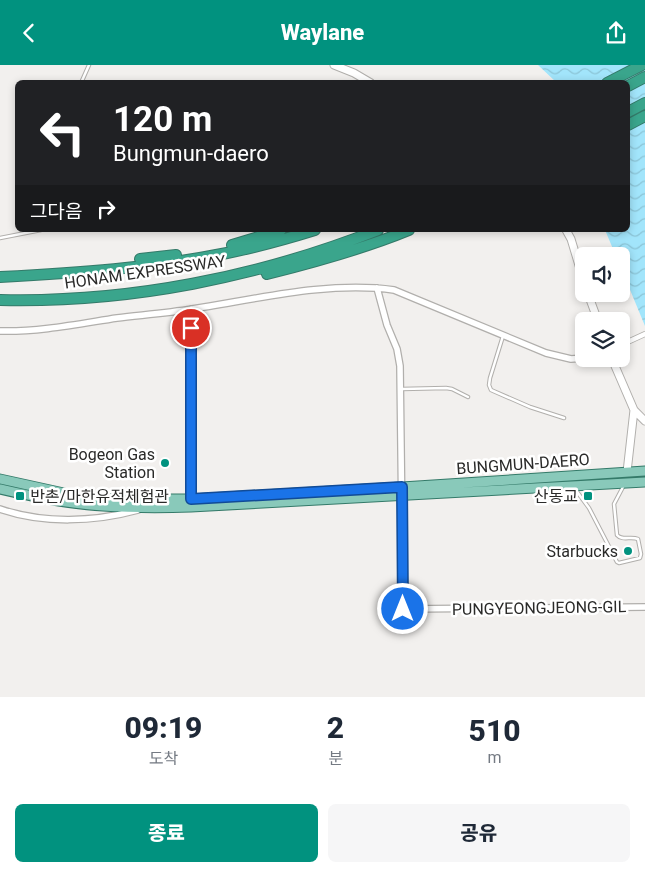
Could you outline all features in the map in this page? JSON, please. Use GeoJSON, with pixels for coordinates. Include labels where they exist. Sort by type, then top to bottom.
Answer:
{"type":"FeatureCollection","features":[{"type":"Feature","properties":{"kind":"highway"},"geometry":{"type":"LineString","coordinates":[[613,80],[642,65]]}},
{"type":"Feature","properties":{"kind":"highway"},"geometry":{"type":"LineString","coordinates":[[630,85],[645,77]]}},
{"type":"Feature","properties":{"kind":"highway"},"geometry":{"type":"LineString","coordinates":[[630,111],[645,103]]}},
{"type":"Feature","properties":{"kind":"highway"},"geometry":{"type":"LineString","coordinates":[[630,124],[645,116]]}},
{"type":"Feature","properties":{"kind":"highway"},"geometry":{"type":"LineString","coordinates":[[0,270],[108,263],[202,251],[243,243],[275,232]]}},
{"type":"Feature","properties":{"kind":"highway","name":"HONAM EXPRESSWAY"},"geometry":{"type":"LineString","coordinates":[[0,277],[122,268],[193,259],[260,246],[308,232]]}},
{"type":"Feature","properties":{"kind":"highway","name":"HONAM EXPRESSWAY"},"geometry":{"type":"LineString","coordinates":[[0,300],[93,297],[193,283],[230,276],[300,258],[373,232]]}},
{"type":"Feature","properties":{"kind":"highway"},"geometry":{"type":"LineString","coordinates":[[93,297],[156,295],[252,277],[326,259],[404,232]]}},
{"type":"Feature","properties":{"kind":"main road","name":"BUNGMUN-DAERO"},"geometry":{"type":"LineString","coordinates":[[402,492],[645,471]]}},
{"type":"Feature","properties":{"kind":"main road","name":"BUNGMUN-DAERO"},"geometry":{"type":"LineString","coordinates":[[0,479],[72,495],[108,499],[191,503]]}},
{"type":"Feature","properties":{"kind":"main road","name":"BUNGMUN-DAERO"},"geometry":{"type":"LineString","coordinates":[[0,489],[66,503],[144,508],[191,503],[402,492],[644,483]]}},
{"type":"Feature","properties":{"kind":"street"},"geometry":{"type":"LineString","coordinates":[[334,65],[366,80]]}},
{"type":"Feature","properties":{"kind":"street"},"geometry":{"type":"LineString","coordinates":[[567,232],[575,254]]}},
{"type":"Feature","properties":{"kind":"street"},"geometry":{"type":"LineString","coordinates":[[377,288],[399,357],[402,389],[402,492]]}},
{"type":"Feature","properties":{"kind":"street"},"geometry":{"type":"LineString","coordinates":[[0,331],[49,328],[191,309],[270,295],[377,288],[394,291],[503,336],[560,357],[575,359]]}},
{"type":"Feature","properties":{"kind":"street"},"geometry":{"type":"LineString","coordinates":[[191,309],[191,503]]}},
{"type":"Feature","properties":{"kind":"street"},"geometry":{"type":"LineString","coordinates":[[630,341],[645,334]]}},
{"type":"Feature","properties":{"kind":"street"},"geometry":{"type":"LineString","coordinates":[[615,367],[634,410],[645,421]]}},
{"type":"Feature","properties":{"kind":"street"},"geometry":{"type":"LineString","coordinates":[[627,472],[634,410]]}},
{"type":"Feature","properties":{"kind":"street","name":"PUNGYEONGJEONG-GIL"},"geometry":{"type":"LineString","coordinates":[[402,492],[403,609],[645,607]]}},
{"type":"Feature","properties":{"kind":"street"},"geometry":{"type":"LineString","coordinates":[[0,509],[58,519],[96,519],[144,508]]}},
{"type":"Feature","properties":{"kind":"lane"},"geometry":{"type":"LineString","coordinates":[[82,80],[89,65]]}},
{"type":"Feature","properties":{"kind":"lane"},"geometry":{"type":"LineString","coordinates":[[0,238],[31,232]]}},
{"type":"Feature","properties":{"kind":"lane"},"geometry":{"type":"LineString","coordinates":[[503,336],[490,378],[489,385],[491,390],[530,407],[564,418]]}},
{"type":"Feature","properties":{"kind":"lane"},"geometry":{"type":"LineString","coordinates":[[402,389],[446,388],[468,397]]}},
{"type":"Feature","properties":{"kind":"lane"},"geometry":{"type":"LineString","coordinates":[[572,486],[585,500],[617,562],[620,563],[636,560],[640,558],[641,554],[638,539],[620,538],[617,535],[614,504],[625,483]]}},
{"type":"Feature","properties":{"kind":"water"},"geometry":{"type":"Polygon","coordinates":[[[538,65],[645,65],[645,326],[630,290],[630,247],[612,247],[606,232],[630,232],[630,80],[554,80],[538,65]]]}},
{"type":"Feature","properties":{"kind":"place","name":"Bogeon Gas Station"},"geometry":{"type":"Point","coordinates":[165,463]}},
{"type":"Feature","properties":{"kind":"place","name":"반촌/마한유적체험관"},"geometry":{"type":"Point","coordinates":[20,496]}},
{"type":"Feature","properties":{"kind":"place","name":"산동교"},"geometry":{"type":"Point","coordinates":[588,496]}},
{"type":"Feature","properties":{"kind":"place","name":"Starbucks"},"geometry":{"type":"Point","coordinates":[628,551]}},
{"type":"Feature","properties":{"kind":"route"},"geometry":{"type":"LineString","coordinates":[[191,328],[191,499],[402,487],[403,609]]}}]}
